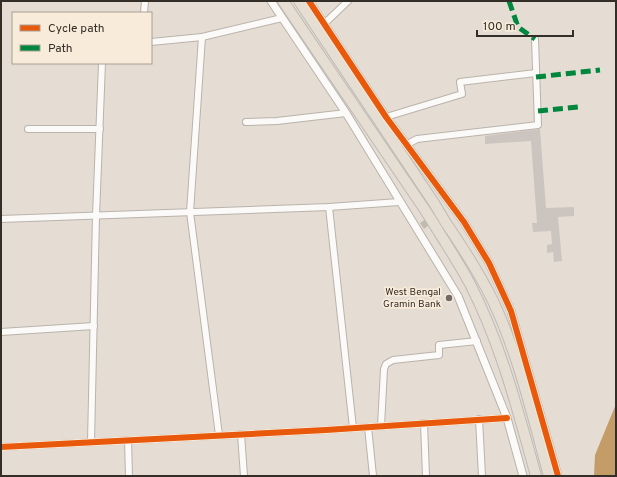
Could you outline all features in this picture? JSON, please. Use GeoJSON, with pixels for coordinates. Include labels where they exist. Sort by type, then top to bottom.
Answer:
{"type":"FeatureCollection","features":[{"type":"Feature","properties":{"kind":"highway"},"geometry":{"type":"LineString","coordinates":[[283,1],[437,229],[470,283],[489,326],[514,398],[536,476]]}},
{"type":"Feature","properties":{"kind":"highway"},"geometry":{"type":"LineString","coordinates":[[299,1],[434,203],[480,276],[504,328],[519,370],[549,476]]}},
{"type":"Feature","properties":{"kind":"street"},"geometry":{"type":"LineString","coordinates":[[144,12],[145,1]]}},
{"type":"Feature","properties":{"kind":"street"},"geometry":{"type":"LineString","coordinates":[[271,1],[346,113],[399,202],[420,228],[458,296],[506,418],[523,476]]}},
{"type":"Feature","properties":{"kind":"street"},"geometry":{"type":"LineString","coordinates":[[308,1],[386,117],[464,222],[489,263],[511,311],[558,476]]}},
{"type":"Feature","properties":{"kind":"street"},"geometry":{"type":"LineString","coordinates":[[324,24],[348,1]]}},
{"type":"Feature","properties":{"kind":"street"},"geometry":{"type":"LineString","coordinates":[[152,42],[202,37],[282,18]]}},
{"type":"Feature","properties":{"kind":"street"},"geometry":{"type":"LineString","coordinates":[[202,37],[190,212],[218,435]]}},
{"type":"Feature","properties":{"kind":"street"},"geometry":{"type":"LineString","coordinates":[[406,145],[417,139],[538,125],[535,39]]}},
{"type":"Feature","properties":{"kind":"street"},"geometry":{"type":"LineString","coordinates":[[92,442],[96,216],[102,64]]}},
{"type":"Feature","properties":{"kind":"street"},"geometry":{"type":"LineString","coordinates":[[386,117],[462,94],[460,82],[536,73]]}},
{"type":"Feature","properties":{"kind":"street"},"geometry":{"type":"LineString","coordinates":[[246,122],[277,121],[346,113]]}},
{"type":"Feature","properties":{"kind":"street"},"geometry":{"type":"LineString","coordinates":[[28,129],[100,129]]}},
{"type":"Feature","properties":{"kind":"street"},"geometry":{"type":"LineString","coordinates":[[1,219],[329,207],[399,202]]}},
{"type":"Feature","properties":{"kind":"street"},"geometry":{"type":"LineString","coordinates":[[442,212],[452,205]]}},
{"type":"Feature","properties":{"kind":"street"},"geometry":{"type":"LineString","coordinates":[[329,207],[353,428]]}},
{"type":"Feature","properties":{"kind":"street"},"geometry":{"type":"LineString","coordinates":[[1,332],[94,326]]}},
{"type":"Feature","properties":{"kind":"street"},"geometry":{"type":"LineString","coordinates":[[381,426],[386,364],[393,360],[439,355],[439,345],[476,341]]}},
{"type":"Feature","properties":{"kind":"street"},"geometry":{"type":"LineString","coordinates":[[1,447],[353,428],[506,418]]}},
{"type":"Feature","properties":{"kind":"street"},"geometry":{"type":"LineString","coordinates":[[479,419],[482,476]]}},
{"type":"Feature","properties":{"kind":"street"},"geometry":{"type":"LineString","coordinates":[[424,423],[426,476]]}},
{"type":"Feature","properties":{"kind":"street"},"geometry":{"type":"LineString","coordinates":[[368,427],[373,476]]}},
{"type":"Feature","properties":{"kind":"street"},"geometry":{"type":"LineString","coordinates":[[241,434],[244,476]]}},
{"type":"Feature","properties":{"kind":"street"},"geometry":{"type":"LineString","coordinates":[[128,440],[130,476]]}},
{"type":"Feature","properties":{"kind":"shaded area"},"geometry":{"type":"Polygon","coordinates":[[[616,404],[616,476],[594,476],[595,455],[616,404]]]}},
{"type":"Feature","properties":{"kind":"building"},"geometry":{"type":"Polygon","coordinates":[[[540,129],[546,208],[574,207],[574,216],[558,217],[562,261],[554,262],[553,252],[547,253],[547,245],[552,244],[551,231],[533,232],[532,223],[537,223],[531,141],[485,144],[485,136],[540,129]]]}},
{"type":"Feature","properties":{"kind":"tunnel"},"geometry":{"type":"LineString","coordinates":[[422,226],[442,212]]}},
{"type":"Feature","properties":{"kind":"marked path"},"geometry":{"type":"LineString","coordinates":[[509,1],[518,27],[535,39]]}},
{"type":"Feature","properties":{"kind":"marked path"},"geometry":{"type":"LineString","coordinates":[[536,77],[600,70]]}},
{"type":"Feature","properties":{"kind":"marked path"},"geometry":{"type":"LineString","coordinates":[[538,111],[578,107]]}},
{"type":"Feature","properties":{"kind":"cycle path"},"geometry":{"type":"LineString","coordinates":[[309,1],[386,117],[464,222],[489,263],[511,311],[558,476]]}},
{"type":"Feature","properties":{"kind":"cycle path"},"geometry":{"type":"LineString","coordinates":[[1,447],[326,430],[507,418]]}},
{"type":"Feature","properties":{"kind":"place","name":"West Bengal Gramin Bank"},"geometry":{"type":"Point","coordinates":[449,298]}}]}
